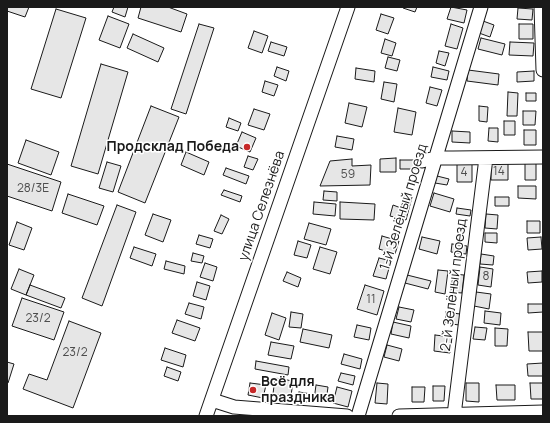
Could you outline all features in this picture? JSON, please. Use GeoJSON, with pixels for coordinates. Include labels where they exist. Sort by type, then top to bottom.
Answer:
{"type":"FeatureCollection","features":[{"type":"Feature","properties":{"kind":"street","name":"улица Селезнёва"},"geometry":{"type":"LineString","coordinates":[[206,416],[348,7]]}},
{"type":"Feature","properties":{"kind":"street","name":"1-й Зелёный проезд"},"geometry":{"type":"LineString","coordinates":[[358,416],[481,7]]}},
{"type":"Feature","properties":{"kind":"street"},"geometry":{"type":"LineString","coordinates":[[541,7],[543,70]]}},
{"type":"Feature","properties":{"kind":"street"},"geometry":{"type":"LineString","coordinates":[[422,161],[436,158],[543,157]]}},
{"type":"Feature","properties":{"kind":"street","name":"2-й Зелёный проезд"},"geometry":{"type":"LineString","coordinates":[[454,415],[486,158]]}},
{"type":"Feature","properties":{"kind":"street"},"geometry":{"type":"LineString","coordinates":[[212,400],[234,407],[347,416]]}},
{"type":"Feature","properties":{"kind":"street"},"geometry":{"type":"LineString","coordinates":[[399,416],[543,412]]}},
{"type":"Feature","properties":{"kind":"building"},"geometry":{"type":"Polygon","coordinates":[[[7,7],[29,7],[25,17],[7,11],[7,7]]]}},
{"type":"Feature","properties":{"kind":"building"},"geometry":{"type":"Polygon","coordinates":[[[114,7],[128,7],[125,17],[112,12],[114,7]]]}},
{"type":"Feature","properties":{"kind":"building"},"geometry":{"type":"Polygon","coordinates":[[[141,7],[168,7],[187,14],[181,32],[138,18],[141,7]]]}},
{"type":"Feature","properties":{"kind":"building"},"geometry":{"type":"Polygon","coordinates":[[[417,7],[415,12],[403,8],[417,7]]]}},
{"type":"Feature","properties":{"kind":"building"},"geometry":{"type":"Polygon","coordinates":[[[451,7],[467,10],[464,23],[447,19],[451,7]]]}},
{"type":"Feature","properties":{"kind":"building"},"geometry":{"type":"Polygon","coordinates":[[[518,8],[533,9],[532,20],[517,19],[518,8]]]}},
{"type":"Feature","properties":{"kind":"building"},"geometry":{"type":"Polygon","coordinates":[[[56,9],[86,18],[61,98],[31,89],[56,9]]]}},
{"type":"Feature","properties":{"kind":"building"},"geometry":{"type":"Polygon","coordinates":[[[381,14],[394,18],[388,34],[376,30],[381,14]]]}},
{"type":"Feature","properties":{"kind":"building"},"geometry":{"type":"Polygon","coordinates":[[[108,16],[129,24],[120,48],[99,40],[108,16]]]}},
{"type":"Feature","properties":{"kind":"building"},"geometry":{"type":"Polygon","coordinates":[[[483,21],[494,25],[490,37],[479,33],[483,21]]]}},
{"type":"Feature","properties":{"kind":"building"},"geometry":{"type":"Polygon","coordinates":[[[199,24],[214,28],[186,114],[171,109],[199,24]]]}},
{"type":"Feature","properties":{"kind":"building"},"geometry":{"type":"Polygon","coordinates":[[[451,24],[463,28],[457,49],[445,46],[451,24]]]}},
{"type":"Feature","properties":{"kind":"building"},"geometry":{"type":"Polygon","coordinates":[[[519,24],[533,24],[533,39],[519,39],[519,24]]]}},
{"type":"Feature","properties":{"kind":"building"},"geometry":{"type":"Polygon","coordinates":[[[254,31],[268,36],[262,53],[248,48],[254,31]]]}},
{"type":"Feature","properties":{"kind":"building"},"geometry":{"type":"Polygon","coordinates":[[[133,34],[164,48],[158,62],[127,48],[133,34]]]}},
{"type":"Feature","properties":{"kind":"building"},"geometry":{"type":"Polygon","coordinates":[[[481,38],[505,44],[502,55],[478,49],[481,38]]]}},
{"type":"Feature","properties":{"kind":"building"},"geometry":{"type":"Polygon","coordinates":[[[385,39],[396,43],[392,56],[381,53],[385,39]]]}},
{"type":"Feature","properties":{"kind":"building"},"geometry":{"type":"Polygon","coordinates":[[[271,42],[287,47],[284,56],[268,51],[271,42]]]}},
{"type":"Feature","properties":{"kind":"building"},"geometry":{"type":"Polygon","coordinates":[[[510,42],[534,43],[533,56],[509,55],[510,42]]]}},
{"type":"Feature","properties":{"kind":"building"},"geometry":{"type":"Polygon","coordinates":[[[439,51],[449,53],[445,66],[436,63],[439,51]]]}},
{"type":"Feature","properties":{"kind":"building"},"geometry":{"type":"Polygon","coordinates":[[[388,57],[400,60],[397,71],[385,68],[388,57]]]}},
{"type":"Feature","properties":{"kind":"building"},"geometry":{"type":"Polygon","coordinates":[[[101,64],[128,72],[98,174],[71,166],[101,64]]]}},
{"type":"Feature","properties":{"kind":"building"},"geometry":{"type":"Polygon","coordinates":[[[277,67],[289,71],[286,81],[274,76],[277,67]]]}},
{"type":"Feature","properties":{"kind":"building"},"geometry":{"type":"Polygon","coordinates":[[[433,67],[449,71],[447,80],[431,77],[433,67]]]}},
{"type":"Feature","properties":{"kind":"building"},"geometry":{"type":"Polygon","coordinates":[[[356,68],[375,71],[374,82],[355,79],[356,68]]]}},
{"type":"Feature","properties":{"kind":"building"},"geometry":{"type":"Polygon","coordinates":[[[468,70],[499,74],[498,85],[467,81],[468,70]]]}},
{"type":"Feature","properties":{"kind":"building"},"geometry":{"type":"Polygon","coordinates":[[[534,71],[534,81],[517,82],[517,72],[534,71]]]}},
{"type":"Feature","properties":{"kind":"building"},"geometry":{"type":"Polygon","coordinates":[[[265,81],[278,85],[274,96],[262,92],[265,81]]]}},
{"type":"Feature","properties":{"kind":"building"},"geometry":{"type":"Polygon","coordinates":[[[384,82],[397,84],[394,102],[381,99],[384,82]]]}},
{"type":"Feature","properties":{"kind":"building"},"geometry":{"type":"Polygon","coordinates":[[[430,87],[442,90],[437,106],[426,103],[430,87]]]}},
{"type":"Feature","properties":{"kind":"building"},"geometry":{"type":"Polygon","coordinates":[[[508,92],[518,93],[517,116],[507,116],[508,92]]]}},
{"type":"Feature","properties":{"kind":"building"},"geometry":{"type":"Polygon","coordinates":[[[526,93],[536,93],[536,101],[526,101],[526,93]]]}},
{"type":"Feature","properties":{"kind":"building"},"geometry":{"type":"Polygon","coordinates":[[[349,103],[367,107],[362,127],[345,123],[349,103]]]}},
{"type":"Feature","properties":{"kind":"building"},"geometry":{"type":"Polygon","coordinates":[[[151,106],[179,117],[145,203],[118,192],[151,106]]]}},
{"type":"Feature","properties":{"kind":"building"},"geometry":{"type":"Polygon","coordinates":[[[479,106],[488,107],[487,122],[479,121],[479,106]]]}},
{"type":"Feature","properties":{"kind":"building"},"geometry":{"type":"Polygon","coordinates":[[[398,108],[416,112],[412,135],[394,132],[398,108]]]}},
{"type":"Feature","properties":{"kind":"building"},"geometry":{"type":"Polygon","coordinates":[[[254,109],[270,114],[264,130],[248,125],[254,109]]]}},
{"type":"Feature","properties":{"kind":"building"},"geometry":{"type":"Polygon","coordinates":[[[523,111],[536,111],[535,125],[523,125],[523,111]]]}},
{"type":"Feature","properties":{"kind":"building"},"geometry":{"type":"Polygon","coordinates":[[[229,118],[241,123],[238,131],[226,127],[229,118]]]}},
{"type":"Feature","properties":{"kind":"building"},"geometry":{"type":"Polygon","coordinates":[[[504,121],[515,121],[515,135],[504,135],[504,121]]]}},
{"type":"Feature","properties":{"kind":"building"},"geometry":{"type":"Polygon","coordinates":[[[489,128],[498,128],[498,142],[488,141],[489,128]]]}},
{"type":"Feature","properties":{"kind":"building"},"geometry":{"type":"Polygon","coordinates":[[[524,130],[536,130],[536,145],[524,145],[524,130]]]}},
{"type":"Feature","properties":{"kind":"building"},"geometry":{"type":"Polygon","coordinates":[[[452,131],[470,132],[470,143],[452,142],[452,131]]]}},
{"type":"Feature","properties":{"kind":"building"},"geometry":{"type":"Polygon","coordinates":[[[242,132],[256,138],[250,152],[236,146],[242,132]]]}},
{"type":"Feature","properties":{"kind":"building"},"geometry":{"type":"Polygon","coordinates":[[[337,136],[354,139],[352,150],[335,147],[337,136]]]}},
{"type":"Feature","properties":{"kind":"building"},"geometry":{"type":"Polygon","coordinates":[[[26,140],[59,152],[51,175],[18,163],[26,140]]]}},
{"type":"Feature","properties":{"kind":"building"},"geometry":{"type":"Polygon","coordinates":[[[186,152],[209,162],[204,175],[181,165],[186,152]]]}},
{"type":"Feature","properties":{"kind":"building"},"geometry":{"type":"Polygon","coordinates":[[[248,156],[258,159],[253,170],[244,167],[248,156]]]}},
{"type":"Feature","properties":{"kind":"building"},"geometry":{"type":"Polygon","coordinates":[[[396,158],[396,172],[380,172],[380,159],[396,158]]]}},
{"type":"Feature","properties":{"kind":"building"},"geometry":{"type":"Polygon","coordinates":[[[352,159],[352,166],[371,165],[370,185],[320,186],[330,161],[352,159]]]}},
{"type":"Feature","properties":{"kind":"building"},"geometry":{"type":"Polygon","coordinates":[[[400,160],[419,160],[419,169],[400,169],[400,160]]]}},
{"type":"Feature","properties":{"kind":"building"},"geometry":{"type":"Polygon","coordinates":[[[508,160],[508,180],[491,180],[491,161],[508,160]]]}},
{"type":"Feature","properties":{"kind":"building"},"geometry":{"type":"Polygon","coordinates":[[[107,162],[121,166],[113,192],[99,188],[107,162]]]}},
{"type":"Feature","properties":{"kind":"building"},"geometry":{"type":"Polygon","coordinates":[[[457,163],[472,163],[472,182],[457,182],[457,163]]]}},
{"type":"Feature","properties":{"kind":"building"},"geometry":{"type":"Polygon","coordinates":[[[525,163],[536,163],[536,180],[525,180],[525,163]]]}},
{"type":"Feature","properties":{"kind":"building"},"geometry":{"type":"Polygon","coordinates":[[[7,164],[61,182],[52,211],[7,196],[7,164]]]}},
{"type":"Feature","properties":{"kind":"building"},"geometry":{"type":"Polygon","coordinates":[[[226,168],[249,176],[246,184],[223,175],[226,168]]]}},
{"type":"Feature","properties":{"kind":"building"},"geometry":{"type":"Polygon","coordinates":[[[437,176],[449,179],[447,185],[435,183],[437,176]]]}},
{"type":"Feature","properties":{"kind":"building"},"geometry":{"type":"Polygon","coordinates":[[[518,186],[536,186],[536,199],[518,198],[518,186]]]}},
{"type":"Feature","properties":{"kind":"building"},"geometry":{"type":"Polygon","coordinates":[[[224,190],[242,196],[240,202],[221,195],[224,190]]]}},
{"type":"Feature","properties":{"kind":"building"},"geometry":{"type":"Polygon","coordinates":[[[324,191],[337,192],[337,201],[323,200],[324,191]]]}},
{"type":"Feature","properties":{"kind":"building"},"geometry":{"type":"Polygon","coordinates":[[[434,193],[454,199],[450,212],[430,206],[434,193]]]}},
{"type":"Feature","properties":{"kind":"building"},"geometry":{"type":"Polygon","coordinates":[[[68,194],[104,206],[97,225],[62,213],[68,194]]]}},
{"type":"Feature","properties":{"kind":"building"},"geometry":{"type":"Polygon","coordinates":[[[405,195],[412,197],[406,220],[390,216],[393,205],[401,208],[405,195]]]}},
{"type":"Feature","properties":{"kind":"building"},"geometry":{"type":"Polygon","coordinates":[[[495,197],[509,197],[509,206],[495,206],[495,197]]]}},
{"type":"Feature","properties":{"kind":"building"},"geometry":{"type":"Polygon","coordinates":[[[314,202],[336,204],[335,216],[313,214],[314,202]]]}},
{"type":"Feature","properties":{"kind":"building"},"geometry":{"type":"Polygon","coordinates":[[[340,202],[375,204],[374,220],[340,219],[340,202]]]}},
{"type":"Feature","properties":{"kind":"building"},"geometry":{"type":"Polygon","coordinates":[[[117,205],[136,212],[102,306],[82,298],[117,205]]]}},
{"type":"Feature","properties":{"kind":"building"},"geometry":{"type":"Polygon","coordinates":[[[457,208],[471,210],[470,216],[456,214],[457,208]]]}},
{"type":"Feature","properties":{"kind":"building"},"geometry":{"type":"Polygon","coordinates":[[[153,214],[171,220],[163,242],[145,235],[153,214]]]}},
{"type":"Feature","properties":{"kind":"building"},"geometry":{"type":"Polygon","coordinates":[[[486,214],[498,215],[497,229],[485,228],[486,214]]]}},
{"type":"Feature","properties":{"kind":"building"},"geometry":{"type":"Polygon","coordinates":[[[221,215],[229,219],[222,234],[214,231],[221,215]]]}},
{"type":"Feature","properties":{"kind":"building"},"geometry":{"type":"Polygon","coordinates":[[[527,221],[540,221],[540,233],[527,233],[527,221]]]}},
{"type":"Feature","properties":{"kind":"building"},"geometry":{"type":"Polygon","coordinates":[[[17,222],[32,228],[24,250],[9,245],[17,222]]]}},
{"type":"Feature","properties":{"kind":"building"},"geometry":{"type":"Polygon","coordinates":[[[309,223],[331,229],[326,245],[304,239],[309,223]]]}},
{"type":"Feature","properties":{"kind":"building"},"geometry":{"type":"Polygon","coordinates":[[[485,233],[497,233],[497,243],[485,242],[485,233]]]}},
{"type":"Feature","properties":{"kind":"building"},"geometry":{"type":"Polygon","coordinates":[[[199,235],[213,239],[210,248],[196,244],[199,235]]]}},
{"type":"Feature","properties":{"kind":"building"},"geometry":{"type":"Polygon","coordinates":[[[382,236],[399,241],[395,254],[379,249],[382,236]]]}},
{"type":"Feature","properties":{"kind":"building"},"geometry":{"type":"Polygon","coordinates":[[[422,237],[440,241],[437,254],[419,249],[422,237]]]}},
{"type":"Feature","properties":{"kind":"building"},"geometry":{"type":"Polygon","coordinates":[[[541,237],[542,249],[528,250],[527,238],[541,237]]]}},
{"type":"Feature","properties":{"kind":"building"},"geometry":{"type":"Polygon","coordinates":[[[298,241],[311,245],[307,258],[294,255],[298,241]]]}},
{"type":"Feature","properties":{"kind":"building"},"geometry":{"type":"Polygon","coordinates":[[[452,244],[467,246],[466,254],[451,252],[452,244]]]}},
{"type":"Feature","properties":{"kind":"building"},"geometry":{"type":"Polygon","coordinates":[[[134,247],[156,254],[152,266],[130,258],[134,247]]]}},
{"type":"Feature","properties":{"kind":"building"},"geometry":{"type":"Polygon","coordinates":[[[320,247],[337,252],[330,274],[313,269],[320,247]]]}},
{"type":"Feature","properties":{"kind":"building"},"geometry":{"type":"Polygon","coordinates":[[[193,253],[204,256],[202,263],[191,261],[193,253]]]}},
{"type":"Feature","properties":{"kind":"building"},"geometry":{"type":"Polygon","coordinates":[[[481,254],[494,256],[493,265],[480,264],[481,254]]]}},
{"type":"Feature","properties":{"kind":"building"},"geometry":{"type":"Polygon","coordinates":[[[379,258],[391,261],[386,279],[373,276],[379,258]]]}},
{"type":"Feature","properties":{"kind":"building"},"geometry":{"type":"Polygon","coordinates":[[[166,261],[185,266],[184,274],[164,269],[166,261]]]}},
{"type":"Feature","properties":{"kind":"building"},"geometry":{"type":"Polygon","coordinates":[[[205,263],[217,267],[213,281],[200,277],[205,263]]]}},
{"type":"Feature","properties":{"kind":"building"},"geometry":{"type":"Polygon","coordinates":[[[480,267],[493,269],[491,287],[478,285],[480,267]]]}},
{"type":"Feature","properties":{"kind":"building"},"geometry":{"type":"Polygon","coordinates":[[[19,269],[34,275],[26,295],[11,289],[19,269]]]}},
{"type":"Feature","properties":{"kind":"building"},"geometry":{"type":"Polygon","coordinates":[[[438,270],[448,271],[445,294],[435,292],[438,270]]]}},
{"type":"Feature","properties":{"kind":"building"},"geometry":{"type":"Polygon","coordinates":[[[542,271],[542,282],[528,283],[527,272],[542,271]]]}},
{"type":"Feature","properties":{"kind":"building"},"geometry":{"type":"Polygon","coordinates":[[[287,272],[301,278],[298,287],[283,281],[287,272]]]}},
{"type":"Feature","properties":{"kind":"building"},"geometry":{"type":"Polygon","coordinates":[[[453,274],[464,275],[462,293],[451,292],[453,274]]]}},
{"type":"Feature","properties":{"kind":"building"},"geometry":{"type":"Polygon","coordinates":[[[407,275],[431,281],[428,289],[405,283],[407,275]]]}},
{"type":"Feature","properties":{"kind":"building"},"geometry":{"type":"Polygon","coordinates":[[[197,282],[210,286],[206,300],[193,296],[197,282]]]}},
{"type":"Feature","properties":{"kind":"building"},"geometry":{"type":"Polygon","coordinates":[[[30,285],[65,298],[61,308],[26,295],[30,285]]]}},
{"type":"Feature","properties":{"kind":"building"},"geometry":{"type":"Polygon","coordinates":[[[365,285],[384,291],[377,315],[357,309],[365,285]]]}},
{"type":"Feature","properties":{"kind":"building"},"geometry":{"type":"Polygon","coordinates":[[[476,292],[491,294],[489,309],[474,306],[476,292]]]}},
{"type":"Feature","properties":{"kind":"building"},"geometry":{"type":"Polygon","coordinates":[[[22,298],[64,312],[54,340],[12,326],[22,298]]]}},
{"type":"Feature","properties":{"kind":"building"},"geometry":{"type":"Polygon","coordinates":[[[189,303],[204,307],[201,319],[185,314],[189,303]]]}},
{"type":"Feature","properties":{"kind":"building"},"geometry":{"type":"Polygon","coordinates":[[[528,304],[543,304],[543,312],[528,313],[528,304]]]}},
{"type":"Feature","properties":{"kind":"building"},"geometry":{"type":"Polygon","coordinates":[[[399,307],[414,310],[411,322],[396,319],[399,307]]]}},
{"type":"Feature","properties":{"kind":"building"},"geometry":{"type":"Polygon","coordinates":[[[485,311],[501,313],[500,325],[484,323],[485,311]]]}},
{"type":"Feature","properties":{"kind":"building"},"geometry":{"type":"Polygon","coordinates":[[[291,312],[303,314],[301,328],[289,327],[291,312]]]}},
{"type":"Feature","properties":{"kind":"building"},"geometry":{"type":"Polygon","coordinates":[[[446,312],[460,314],[459,325],[445,323],[446,312]]]}},
{"type":"Feature","properties":{"kind":"building"},"geometry":{"type":"Polygon","coordinates":[[[272,313],[286,318],[279,340],[265,335],[272,313]]]}},
{"type":"Feature","properties":{"kind":"building"},"geometry":{"type":"Polygon","coordinates":[[[177,320],[200,328],[195,341],[172,333],[177,320]]]}},
{"type":"Feature","properties":{"kind":"building"},"geometry":{"type":"Polygon","coordinates":[[[69,321],[101,333],[73,408],[23,389],[29,374],[47,380],[69,321]]]}},
{"type":"Feature","properties":{"kind":"building"},"geometry":{"type":"Polygon","coordinates":[[[393,322],[411,326],[409,338],[391,334],[393,322]]]}},
{"type":"Feature","properties":{"kind":"building"},"geometry":{"type":"Polygon","coordinates":[[[357,325],[371,328],[369,340],[354,337],[357,325]]]}},
{"type":"Feature","properties":{"kind":"building"},"geometry":{"type":"Polygon","coordinates":[[[475,327],[487,328],[485,340],[473,339],[475,327]]]}},
{"type":"Feature","properties":{"kind":"building"},"geometry":{"type":"Polygon","coordinates":[[[495,328],[508,329],[507,346],[495,346],[495,328]]]}},
{"type":"Feature","properties":{"kind":"building"},"geometry":{"type":"Polygon","coordinates":[[[303,329],[332,335],[329,348],[300,342],[303,329]]]}},
{"type":"Feature","properties":{"kind":"building"},"geometry":{"type":"Polygon","coordinates":[[[528,332],[543,332],[543,351],[529,351],[528,332]]]}},
{"type":"Feature","properties":{"kind":"building"},"geometry":{"type":"Polygon","coordinates":[[[435,335],[452,337],[450,353],[434,351],[435,335]]]}},
{"type":"Feature","properties":{"kind":"building"},"geometry":{"type":"Polygon","coordinates":[[[271,342],[294,346],[291,359],[268,355],[271,342]]]}},
{"type":"Feature","properties":{"kind":"building"},"geometry":{"type":"Polygon","coordinates":[[[387,345],[402,349],[399,361],[384,357],[387,345]]]}},
{"type":"Feature","properties":{"kind":"building"},"geometry":{"type":"Polygon","coordinates":[[[165,348],[186,355],[183,367],[161,360],[165,348]]]}},
{"type":"Feature","properties":{"kind":"building"},"geometry":{"type":"Polygon","coordinates":[[[344,354],[362,359],[360,369],[341,364],[344,354]]]}},
{"type":"Feature","properties":{"kind":"building"},"geometry":{"type":"Polygon","coordinates":[[[256,361],[289,367],[288,375],[255,369],[256,361]]]}},
{"type":"Feature","properties":{"kind":"building"},"geometry":{"type":"Polygon","coordinates":[[[7,362],[14,364],[8,383],[7,382],[7,362]]]}},
{"type":"Feature","properties":{"kind":"building"},"geometry":{"type":"Polygon","coordinates":[[[543,363],[543,376],[528,376],[527,364],[543,363]]]}},
{"type":"Feature","properties":{"kind":"building"},"geometry":{"type":"Polygon","coordinates":[[[167,367],[181,372],[178,381],[164,376],[167,367]]]}},
{"type":"Feature","properties":{"kind":"building"},"geometry":{"type":"Polygon","coordinates":[[[341,373],[355,376],[353,385],[338,381],[341,373]]]}},
{"type":"Feature","properties":{"kind":"building"},"geometry":{"type":"Polygon","coordinates":[[[275,378],[293,381],[291,396],[273,394],[275,378]]]}},
{"type":"Feature","properties":{"kind":"building"},"geometry":{"type":"Polygon","coordinates":[[[250,383],[266,385],[263,398],[248,395],[250,383]]]}},
{"type":"Feature","properties":{"kind":"building"},"geometry":{"type":"Polygon","coordinates":[[[377,383],[388,384],[387,404],[375,403],[377,383]]]}},
{"type":"Feature","properties":{"kind":"building"},"geometry":{"type":"Polygon","coordinates":[[[466,383],[479,383],[479,402],[466,401],[466,383]]]}},
{"type":"Feature","properties":{"kind":"building"},"geometry":{"type":"Polygon","coordinates":[[[530,383],[543,383],[543,399],[531,399],[530,383]]]}},
{"type":"Feature","properties":{"kind":"building"},"geometry":{"type":"Polygon","coordinates":[[[316,385],[328,387],[326,402],[314,400],[316,385]]]}},
{"type":"Feature","properties":{"kind":"building"},"geometry":{"type":"Polygon","coordinates":[[[496,385],[515,385],[515,400],[497,400],[496,385]]]}},
{"type":"Feature","properties":{"kind":"building"},"geometry":{"type":"Polygon","coordinates":[[[433,386],[445,386],[444,401],[433,401],[433,386]]]}},
{"type":"Feature","properties":{"kind":"building"},"geometry":{"type":"Polygon","coordinates":[[[337,387],[352,391],[348,407],[333,403],[337,387]]]}},
{"type":"Feature","properties":{"kind":"building"},"geometry":{"type":"Polygon","coordinates":[[[412,387],[425,387],[424,402],[412,402],[412,387]]]}},
{"type":"Feature","properties":{"kind":"building"},"geometry":{"type":"Polygon","coordinates":[[[299,392],[311,394],[309,402],[297,401],[299,392]]]}},
{"type":"Feature","properties":{"kind":"place","name":"Продсклад Победа"},"geometry":{"type":"Point","coordinates":[247,147]}},
{"type":"Feature","properties":{"kind":"place","name":"Всё для праздника"},"geometry":{"type":"Point","coordinates":[253,390]}}]}
